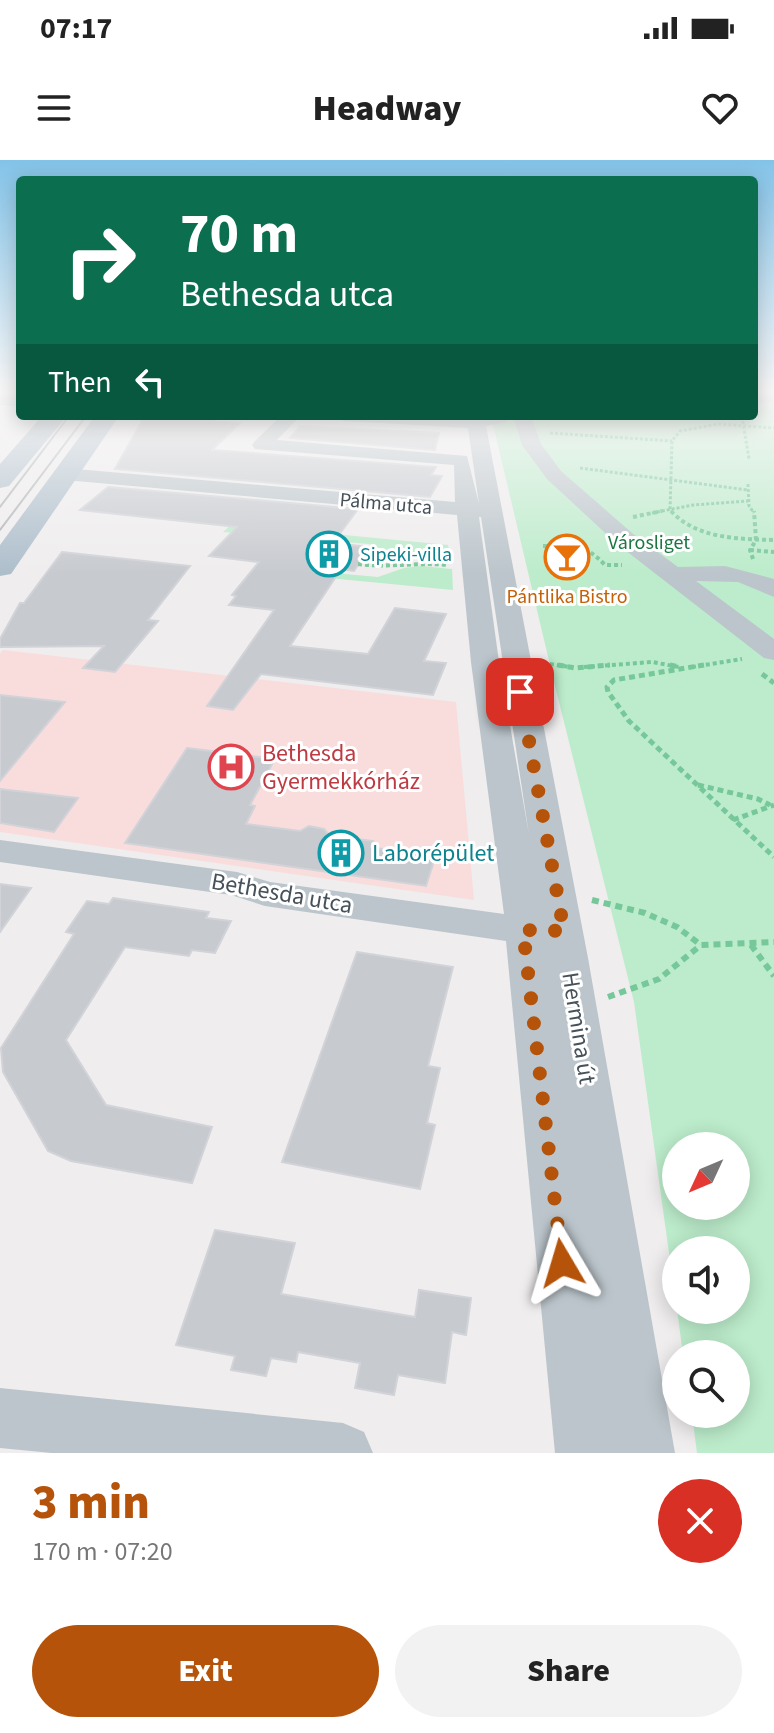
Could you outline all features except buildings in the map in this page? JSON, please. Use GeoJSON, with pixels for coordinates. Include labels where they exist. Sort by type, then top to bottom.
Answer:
{"type":"FeatureCollection","features":[{"type":"Feature","properties":{"kind":"main road"},"geometry":{"type":"LineString","coordinates":[[0,567],[80,453]]}},
{"type":"Feature","properties":{"kind":"main road"},"geometry":{"type":"LineString","coordinates":[[0,480],[11,457]]}},
{"type":"Feature","properties":{"kind":"street"},"geometry":{"type":"LineString","coordinates":[[372,453],[460,460]]}},
{"type":"Feature","properties":{"kind":"street","name":"Hermina út"},"geometry":{"type":"LineString","coordinates":[[461,453],[460,460],[480,510],[475,568],[485,662],[521,895],[559,920]]}},
{"type":"Feature","properties":{"kind":"street","name":"Hermina út"},"geometry":{"type":"LineString","coordinates":[[471,453],[480,510],[515,662],[575,1003],[645,1453]]}},
{"type":"Feature","properties":{"kind":"street"},"geometry":{"type":"LineString","coordinates":[[538,453],[554,475],[624,538],[774,652]]}},
{"type":"Feature","properties":{"kind":"street","name":"Pálma utca"},"geometry":{"type":"LineString","coordinates":[[65,474],[480,510]]}},
{"type":"Feature","properties":{"kind":"street"},"geometry":{"type":"LineString","coordinates":[[673,575],[722,574],[759,579],[774,589]]}},
{"type":"Feature","properties":{"kind":"street","name":"Bethesda utca"},"geometry":{"type":"LineString","coordinates":[[0,851],[237,884],[265,894],[559,920]]}},
{"type":"Feature","properties":{"kind":"street","name":"Hermina út"},"geometry":{"type":"LineString","coordinates":[[559,920],[585,1453]]}},
{"type":"Feature","properties":{"kind":"street"},"geometry":{"type":"LineString","coordinates":[[0,1418],[343,1453]]}},
{"type":"Feature","properties":{"kind":"path"},"geometry":{"type":"LineString","coordinates":[[672,453],[670,510],[678,519],[691,525],[756,540],[774,540]]}},
{"type":"Feature","properties":{"kind":"path"},"geometry":{"type":"LineString","coordinates":[[748,453],[749,459]]}},
{"type":"Feature","properties":{"kind":"path"},"geometry":{"type":"LineString","coordinates":[[568,465],[671,482],[748,487],[756,540],[750,552],[774,552]]}},
{"type":"Feature","properties":{"kind":"path"},"geometry":{"type":"LineString","coordinates":[[629,519],[641,514],[748,501]]}},
{"type":"Feature","properties":{"kind":"path"},"geometry":{"type":"LineString","coordinates":[[543,546],[581,546],[591,550],[605,565],[627,565]]}},
{"type":"Feature","properties":{"kind":"path"},"geometry":{"type":"LineString","coordinates":[[358,564],[395,568],[424,563],[475,568]]}},
{"type":"Feature","properties":{"kind":"path"},"geometry":{"type":"LineString","coordinates":[[745,659],[614,680],[607,687],[614,705],[774,857]]}},
{"type":"Feature","properties":{"kind":"path"},"geometry":{"type":"LineString","coordinates":[[515,662],[554,663],[575,668],[652,662],[684,669]]}},
{"type":"Feature","properties":{"kind":"path"},"geometry":{"type":"LineString","coordinates":[[697,785],[772,805]]}},
{"type":"Feature","properties":{"kind":"path"},"geometry":{"type":"LineString","coordinates":[[733,820],[772,805]]}},
{"type":"Feature","properties":{"kind":"path"},"geometry":{"type":"LineString","coordinates":[[559,920],[645,913],[677,927],[701,945],[774,942]]}},
{"type":"Feature","properties":{"kind":"path"},"geometry":{"type":"LineString","coordinates":[[750,944],[774,976]]}},
{"type":"Feature","properties":{"kind":"path"},"geometry":{"type":"LineString","coordinates":[[575,1003],[616,995],[666,978],[701,945]]}},
{"type":"Feature","properties":{"kind":"shaded area","name":"Bethesda Gyermekkórház"},"geometry":{"type":"Polygon","coordinates":[[[3,650],[456,702],[474,900],[0,832],[0,654],[3,650]]]}},
{"type":"Feature","properties":{"kind":"green space","name":"Városliget"},"geometry":{"type":"Polygon","coordinates":[[[500,453],[774,453],[774,1453],[697,1453],[694,1428],[750,1428],[750,1340],[681,1340],[679,1324],[750,1324],[750,1236],[667,1236],[664,1220],[750,1220],[750,1132],[662,1132],[662,1203],[634,1002],[551,670],[546,667],[550,665],[500,453]]]}},
{"type":"Feature","properties":{"kind":"green space"},"geometry":{"type":"Polygon","coordinates":[[[232,524],[448,545],[450,555],[403,556],[369,544],[223,532],[232,524]]]}},
{"type":"Feature","properties":{"kind":"green space"},"geometry":{"type":"Polygon","coordinates":[[[421,566],[452,569],[453,590],[308,576],[311,571],[378,577],[421,566]]]}},
{"type":"Feature","properties":{"kind":"tram line"},"geometry":{"type":"LineString","coordinates":[[0,507],[41,453]]}},
{"type":"Feature","properties":{"kind":"tram line"},"geometry":{"type":"LineString","coordinates":[[0,530],[58,453]]}},
{"type":"Feature","properties":{"kind":"place","name":"Sipeki-villa"},"geometry":{"type":"Point","coordinates":[329,554]}},
{"type":"Feature","properties":{"kind":"place","name":"Pántlika Bistro"},"geometry":{"type":"Point","coordinates":[567,557]}},
{"type":"Feature","properties":{"kind":"place","name":"Bethesda Gyermekkórház"},"geometry":{"type":"Point","coordinates":[231,767]}},
{"type":"Feature","properties":{"kind":"place","name":"Laborépület"},"geometry":{"type":"Point","coordinates":[341,853]}},
{"type":"Feature","properties":{"kind":"route"},"geometry":{"type":"LineString","coordinates":[[520,692],[564,931],[523,930],[562,1263]]}}]}
